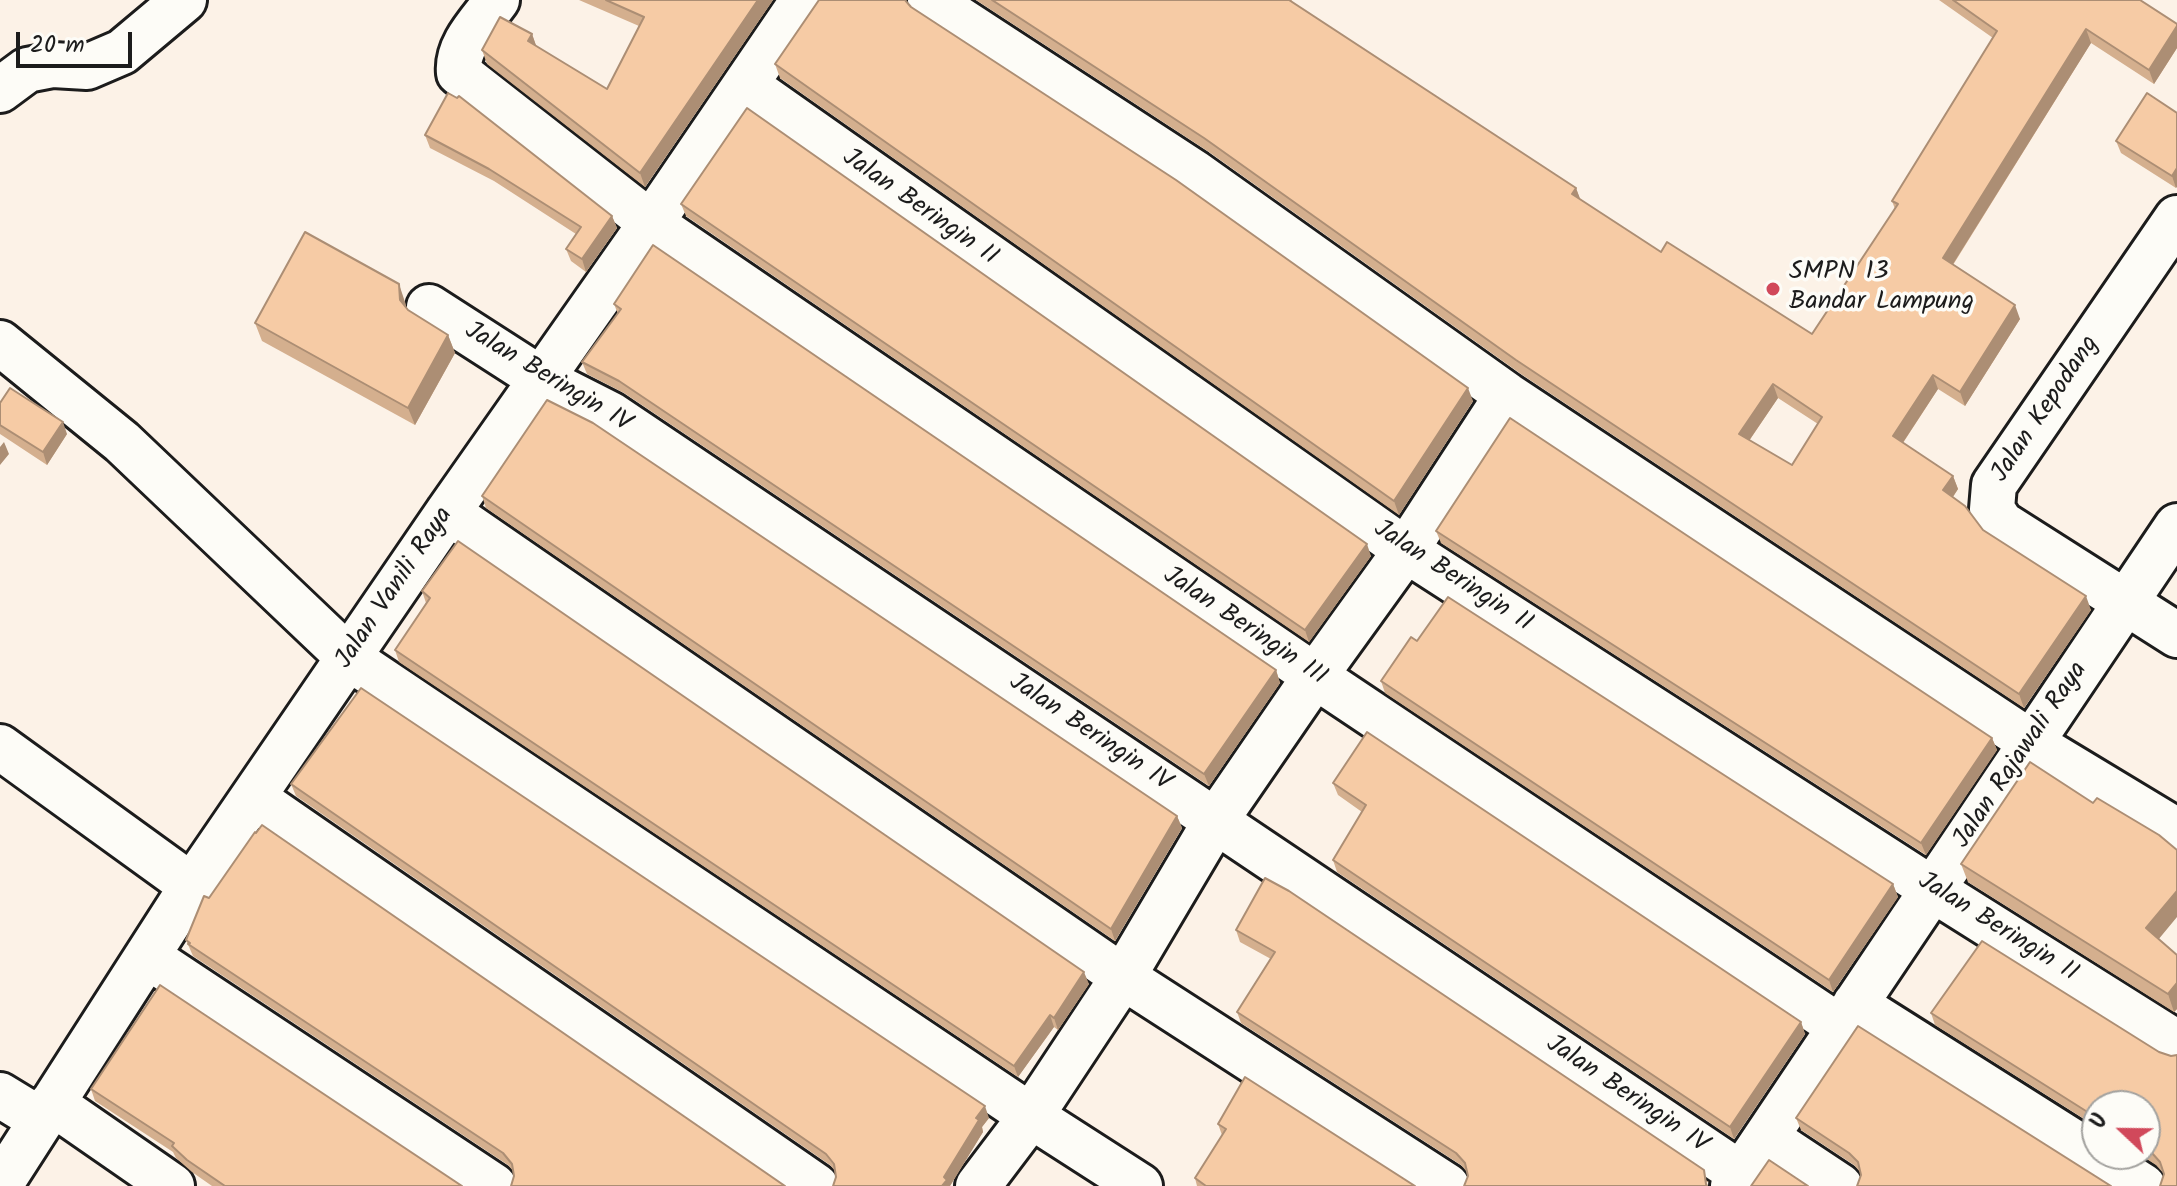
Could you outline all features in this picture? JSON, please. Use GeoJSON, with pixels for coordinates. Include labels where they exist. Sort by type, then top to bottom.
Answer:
{"type":"FeatureCollection","features":[{"type":"Feature","properties":{"kind":"street"},"geometry":{"type":"LineString","coordinates":[[0,90],[27,70],[53,65],[87,67],[122,52],[184,0]]}},
{"type":"Feature","properties":{"kind":"street","name":"Jalan Beringin III"},"geometry":{"type":"LineString","coordinates":[[497,0],[466,42],[457,62],[459,73],[651,223],[1315,676],[1847,1016],[2143,1186]]}},
{"type":"Feature","properties":{"kind":"street","name":"Jalan Vanili Raya"},"geometry":{"type":"LineString","coordinates":[[0,1185],[192,886],[803,0]]}},
{"type":"Feature","properties":{"kind":"street"},"geometry":{"type":"LineString","coordinates":[[930,0],[1195,173],[1507,395],[2031,742],[2177,831]]}},
{"type":"Feature","properties":{"kind":"street","name":"Jalan Beringin II"},"geometry":{"type":"LineString","coordinates":[[746,85],[1406,550],[2177,1043]]}},
{"type":"Feature","properties":{"kind":"street","name":"Jalan Kepodang"},"geometry":{"type":"LineString","coordinates":[[2177,218],[1994,485],[1992,509],[2001,523],[2177,635]]}},
{"type":"Feature","properties":{"kind":"street","name":"Jalan Beringin IV"},"geometry":{"type":"LineString","coordinates":[[429,307],[541,379],[610,414],[1216,820],[1737,1180]]}},
{"type":"Feature","properties":{"kind":"street"},"geometry":{"type":"LineString","coordinates":[[0,343],[122,442],[349,658],[1140,1186]]}},
{"type":"Feature","properties":{"kind":"street"},"geometry":{"type":"LineString","coordinates":[[978,1186],[1031,1116],[1123,977],[1216,820],[1406,550],[1507,395]]}},
{"type":"Feature","properties":{"kind":"street"},"geometry":{"type":"LineString","coordinates":[[448,512],[1123,977],[1447,1186]]}},
{"type":"Feature","properties":{"kind":"street","name":"Jalan Rajawali Raya"},"geometry":{"type":"LineString","coordinates":[[1737,1180],[2177,526]]}},
{"type":"Feature","properties":{"kind":"street"},"geometry":{"type":"LineString","coordinates":[[0,747],[192,886]]}},
{"type":"Feature","properties":{"kind":"street"},"geometry":{"type":"LineString","coordinates":[[254,798],[816,1186]]}},
{"type":"Feature","properties":{"kind":"street"},"geometry":{"type":"LineString","coordinates":[[147,956],[494,1186]]}},
{"type":"Feature","properties":{"kind":"street"},"geometry":{"type":"LineString","coordinates":[[0,1095],[46,1112],[172,1186]]}},
{"type":"Feature","properties":{"kind":"street"},"geometry":{"type":"LineString","coordinates":[[1766,1137],[1840,1186]]}},
{"type":"Feature","properties":{"kind":"building"},"geometry":{"type":"Polygon","coordinates":[[[606,0],[758,0],[640,173],[482,50],[500,17],[532,34],[528,41],[607,89],[644,17],[606,0]]]}},
{"type":"Feature","properties":{"kind":"building"},"geometry":{"type":"Polygon","coordinates":[[[819,0],[905,0],[911,7],[1176,180],[1468,388],[1394,501],[775,64],[819,0]]]}},
{"type":"Feature","properties":{"kind":"building"},"geometry":{"type":"Polygon","coordinates":[[[992,0],[1289,0],[1576,188],[1572,194],[1661,252],[1667,242],[1812,334],[1898,204],[1892,201],[1997,31],[1953,0],[2140,0],[2177,26],[2149,70],[2086,29],[1943,258],[2015,305],[1960,392],[1933,375],[1893,436],[1953,476],[1943,490],[1965,506],[1983,530],[2086,596],[2019,694],[1516,360],[1204,138],[992,0]],[[1773,384],[1739,434],[1792,465],[1822,417],[1773,384]]]}},
{"type":"Feature","properties":{"kind":"building"},"geometry":{"type":"Polygon","coordinates":[[[448,93],[457,98],[459,96],[612,216],[582,259],[566,249],[581,227],[489,169],[425,135],[448,93]]]}},
{"type":"Feature","properties":{"kind":"building"},"geometry":{"type":"Polygon","coordinates":[[[2147,93],[2177,113],[2177,168],[2172,176],[2116,141],[2147,93]]]}},
{"type":"Feature","properties":{"kind":"building"},"geometry":{"type":"Polygon","coordinates":[[[747,108],[1367,544],[1305,630],[681,204],[747,108]]]}},
{"type":"Feature","properties":{"kind":"building"},"geometry":{"type":"Polygon","coordinates":[[[305,232],[399,284],[400,300],[408,310],[448,335],[408,408],[255,323],[305,232]]]}},
{"type":"Feature","properties":{"kind":"building"},"geometry":{"type":"Polygon","coordinates":[[[653,245],[1276,670],[1204,774],[619,381],[582,362],[621,309],[614,304],[653,245]]]}},
{"type":"Feature","properties":{"kind":"building"},"geometry":{"type":"Polygon","coordinates":[[[10,388],[63,422],[43,452],[0,425],[0,403],[10,388]]]}},
{"type":"Feature","properties":{"kind":"building"},"geometry":{"type":"Polygon","coordinates":[[[547,400],[593,423],[1177,816],[1111,929],[482,496],[547,400]]]}},
{"type":"Feature","properties":{"kind":"building"},"geometry":{"type":"Polygon","coordinates":[[[1510,418],[1992,738],[1921,843],[1436,531],[1510,418]]]}},
{"type":"Feature","properties":{"kind":"building"},"geometry":{"type":"Polygon","coordinates":[[[458,541],[1084,972],[1054,1018],[1050,1015],[1014,1066],[395,650],[430,598],[422,591],[458,541]]]}},
{"type":"Feature","properties":{"kind":"building"},"geometry":{"type":"Polygon","coordinates":[[[1448,597],[1893,884],[1829,980],[1381,681],[1411,637],[1417,641],[1448,597]]]}},
{"type":"Feature","properties":{"kind":"building"},"geometry":{"type":"Polygon","coordinates":[[[361,688],[985,1106],[944,1177],[947,1180],[942,1186],[833,1186],[836,1177],[834,1164],[826,1154],[291,784],[361,688]]]}},
{"type":"Feature","properties":{"kind":"building"},"geometry":{"type":"Polygon","coordinates":[[[1367,732],[1801,1022],[1730,1127],[1333,860],[1366,805],[1333,783],[1367,732]]]}},
{"type":"Feature","properties":{"kind":"building"},"geometry":{"type":"Polygon","coordinates":[[[2030,762],[2093,803],[2097,798],[2159,835],[2177,850],[2177,891],[2146,928],[2177,955],[2177,983],[2168,994],[1961,864],[2030,762]]]}},
{"type":"Feature","properties":{"kind":"building"},"geometry":{"type":"Polygon","coordinates":[[[262,825],[785,1186],[511,1186],[514,1176],[512,1164],[503,1153],[188,944],[186,940],[204,896],[209,898],[262,825]]]}},
{"type":"Feature","properties":{"kind":"building"},"geometry":{"type":"Polygon","coordinates":[[[1265,878],[1289,891],[1704,1170],[1707,1186],[1464,1186],[1468,1176],[1465,1163],[1456,1153],[1237,1012],[1275,952],[1236,930],[1265,878]]]}},
{"type":"Feature","properties":{"kind":"building"},"geometry":{"type":"Polygon","coordinates":[[[1982,941],[2159,1052],[2177,1055],[2177,1186],[2160,1186],[2164,1174],[2161,1165],[2161,1090],[2081,1090],[2081,1108],[1931,1013],[1982,941]]]}},
{"type":"Feature","properties":{"kind":"building"},"geometry":{"type":"Polygon","coordinates":[[[160,985],[462,1186],[225,1186],[187,1160],[172,1146],[174,1143],[91,1089],[160,985]]]}},
{"type":"Feature","properties":{"kind":"building"},"geometry":{"type":"Polygon","coordinates":[[[1858,1026],[2081,1167],[2081,1170],[2111,1186],[1857,1186],[1861,1175],[1858,1162],[1796,1118],[1858,1026]]]}},
{"type":"Feature","properties":{"kind":"building"},"geometry":{"type":"Polygon","coordinates":[[[1245,1077],[1415,1186],[1206,1186],[1195,1178],[1226,1129],[1218,1124],[1245,1077]]]}},
{"type":"Feature","properties":{"kind":"building"},"geometry":{"type":"Polygon","coordinates":[[[1769,1160],[1808,1186],[1751,1186],[1769,1160]]]}},
{"type":"Feature","properties":{"kind":"place","name":"SMPN 13 Bandar Lampung"},"geometry":{"type":"Point","coordinates":[1773,289]}}]}
